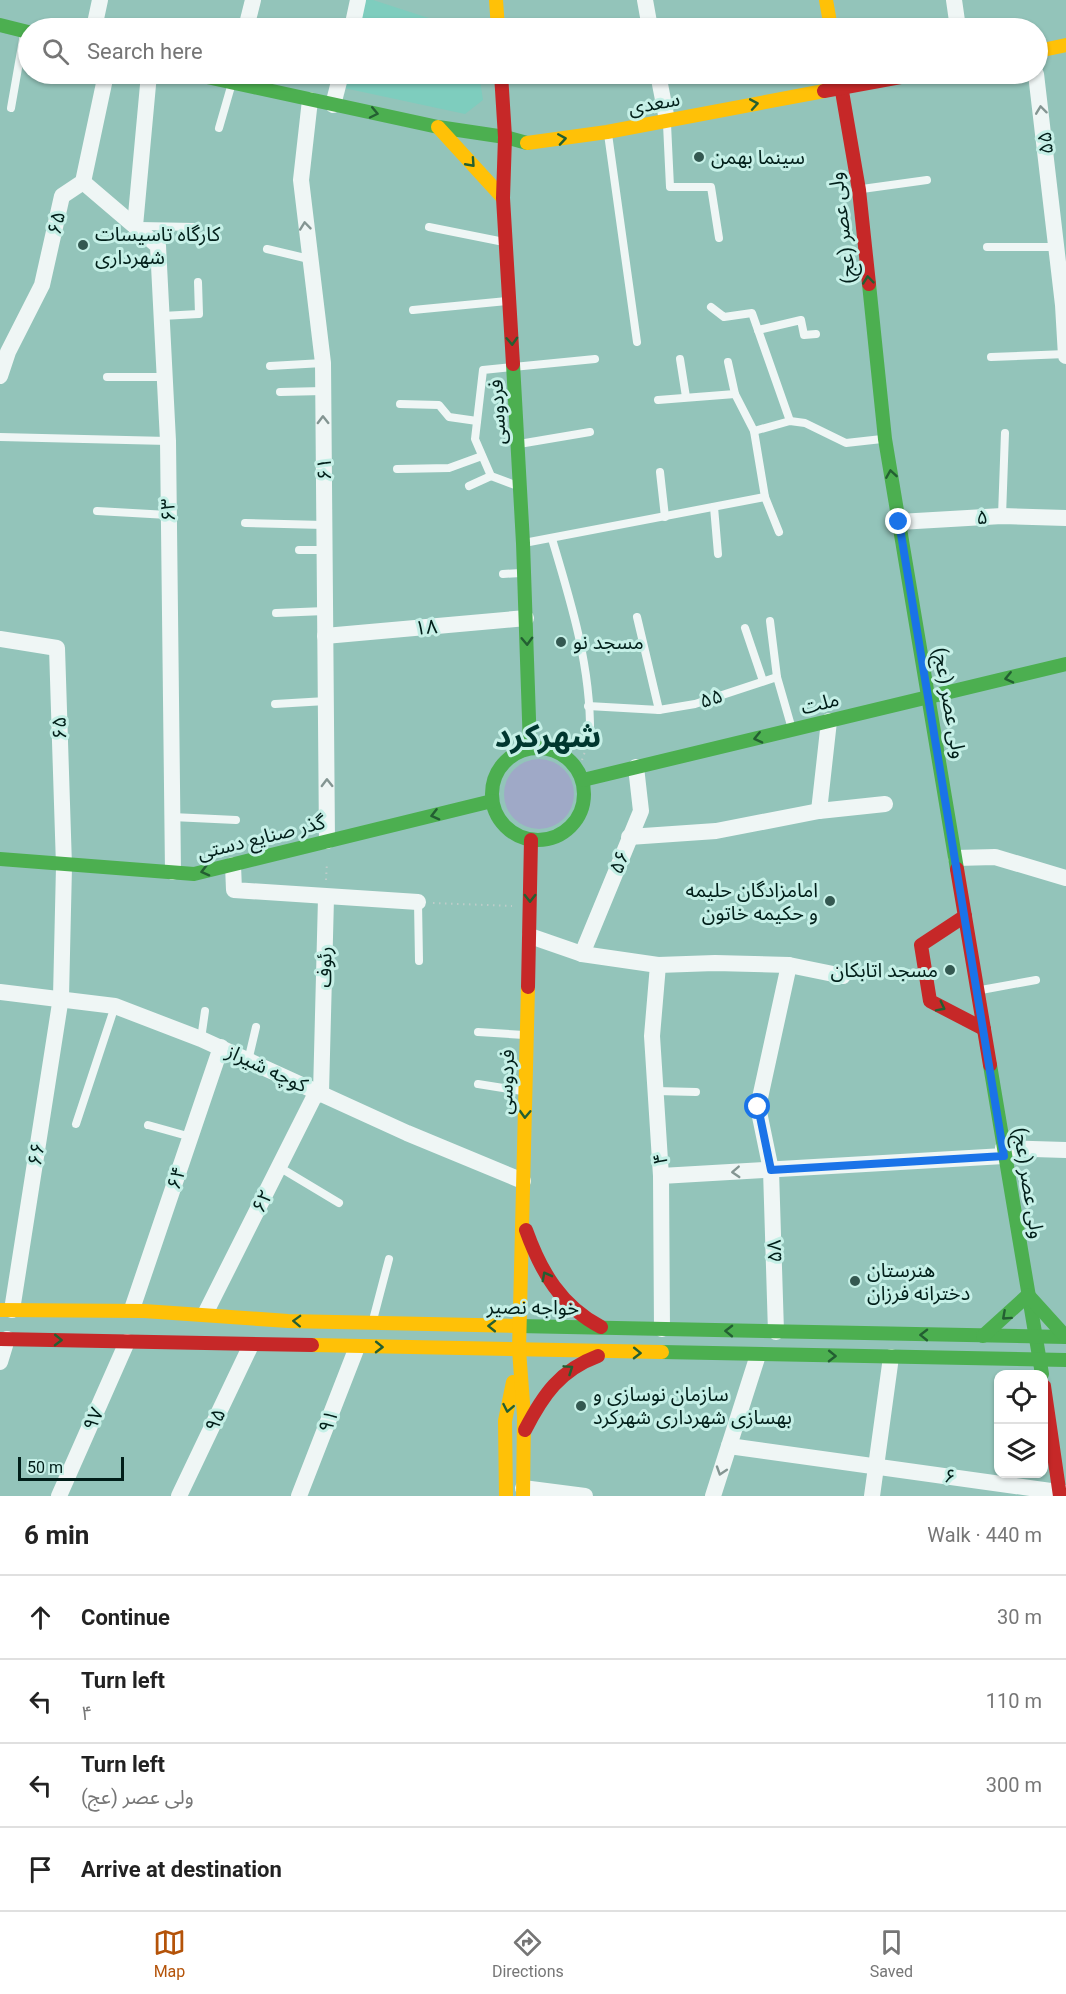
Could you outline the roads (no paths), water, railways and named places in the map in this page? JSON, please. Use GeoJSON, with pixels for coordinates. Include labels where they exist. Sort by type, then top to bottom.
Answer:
{"type":"FeatureCollection","features":[{"type":"Feature","properties":{"kind":"main road"},"geometry":{"type":"LineString","coordinates":[[496,0],[497,18]]}},
{"type":"Feature","properties":{"kind":"main road"},"geometry":{"type":"LineString","coordinates":[[826,0],[829,18]]}},
{"type":"Feature","properties":{"kind":"main road"},"geometry":{"type":"LineString","coordinates":[[0,24],[18,29]]}},
{"type":"Feature","properties":{"kind":"main road"},"geometry":{"type":"LineString","coordinates":[[1048,49],[1066,45]]}},
{"type":"Feature","properties":{"kind":"main road","name":"سعدی"},"geometry":{"type":"LineString","coordinates":[[254,84],[310,100],[438,127],[505,137],[530,144],[607,132],[863,84]]}},
{"type":"Feature","properties":{"kind":"main road","name":"فردوسی"},"geometry":{"type":"LineString","coordinates":[[502,84],[505,137],[503,198],[523,543],[530,748]]}},
{"type":"Feature","properties":{"kind":"main road","name":"ولی عصر (عج)"},"geometry":{"type":"LineString","coordinates":[[840,84],[859,190],[885,439],[1041,1370]]}},
{"type":"Feature","properties":{"kind":"main road"},"geometry":{"type":"LineString","coordinates":[[438,127],[503,198]]}},
{"type":"Feature","properties":{"kind":"main road","name":"ملت"},"geometry":{"type":"LineString","coordinates":[[581,776],[636,767],[1066,664]]}},
{"type":"Feature","properties":{"kind":"main road"},"geometry":{"type":"LineString","coordinates":[[530,748],[556,751],[568,758],[581,776],[585,795],[582,811],[574,824],[561,834],[547,840],[519,837],[501,822],[492,801],[497,773],[505,761],[530,748]]}},
{"type":"Feature","properties":{"kind":"main road","name":"گذر صنایع دستی"},"geometry":{"type":"LineString","coordinates":[[0,859],[64,866],[194,874],[492,801]]}},
{"type":"Feature","properties":{"kind":"main road","name":"فردوسی"},"geometry":{"type":"LineString","coordinates":[[519,1350],[531,840]]}},
{"type":"Feature","properties":{"kind":"main road"},"geometry":{"type":"LineString","coordinates":[[965,916],[921,945],[930,1001],[984,1029]]}},
{"type":"Feature","properties":{"kind":"main road"},"geometry":{"type":"LineString","coordinates":[[522,1219],[544,1275],[555,1292],[564,1304],[589,1322],[603,1328]]}},
{"type":"Feature","properties":{"kind":"main road"},"geometry":{"type":"LineString","coordinates":[[983,1336],[1028,1295],[1066,1337]]}},
{"type":"Feature","properties":{"kind":"main road","name":"خواجه نصیر"},"geometry":{"type":"LineString","coordinates":[[6,1310],[132,1309],[206,1312],[288,1321],[1066,1337]]}},
{"type":"Feature","properties":{"kind":"main road"},"geometry":{"type":"LineString","coordinates":[[962,1359],[971,1350],[970,1342],[965,1336]]}},
{"type":"Feature","properties":{"kind":"main road"},"geometry":{"type":"LineString","coordinates":[[4,1339],[1066,1360]]}},
{"type":"Feature","properties":{"kind":"main road"},"geometry":{"type":"LineString","coordinates":[[519,1350],[524,1432],[523,1492]]}},
{"type":"Feature","properties":{"kind":"main road"},"geometry":{"type":"LineString","coordinates":[[506,1496],[505,1421],[519,1350]]}},
{"type":"Feature","properties":{"kind":"main road"},"geometry":{"type":"LineString","coordinates":[[524,1432],[539,1401],[570,1366],[612,1352]]}},
{"type":"Feature","properties":{"kind":"main road"},"geometry":{"type":"LineString","coordinates":[[990,1360],[1009,1370]]}},
{"type":"Feature","properties":{"kind":"main road"},"geometry":{"type":"LineString","coordinates":[[1048,1389],[1066,1367]]}},
{"type":"Feature","properties":{"kind":"main road"},"geometry":{"type":"LineString","coordinates":[[1048,1416],[1062,1494]]}},
{"type":"Feature","properties":{"kind":"street"},"geometry":{"type":"LineString","coordinates":[[96,18],[100,0]]}},
{"type":"Feature","properties":{"kind":"street"},"geometry":{"type":"LineString","coordinates":[[249,18],[254,0]]}},
{"type":"Feature","properties":{"kind":"street"},"geometry":{"type":"LineString","coordinates":[[354,18],[358,0]]}},
{"type":"Feature","properties":{"kind":"street"},"geometry":{"type":"LineString","coordinates":[[645,0],[648,18]]}},
{"type":"Feature","properties":{"kind":"street"},"geometry":{"type":"LineString","coordinates":[[954,0],[957,18]]}},
{"type":"Feature","properties":{"kind":"street"},"geometry":{"type":"LineString","coordinates":[[83,182],[104,84]]}},
{"type":"Feature","properties":{"kind":"street"},"geometry":{"type":"LineString","coordinates":[[135,226],[148,84]]}},
{"type":"Feature","properties":{"kind":"street"},"geometry":{"type":"LineString","coordinates":[[333,105],[338,84]]}},
{"type":"Feature","properties":{"kind":"street"},"geometry":{"type":"LineString","coordinates":[[660,84],[667,120]]}},
{"type":"Feature","properties":{"kind":"street","name":"۵۵"},"geometry":{"type":"LineString","coordinates":[[1038,84],[1059,195],[1057,247],[1065,305],[1066,355]]}},
{"type":"Feature","properties":{"kind":"street","name":"۶۱"},"geometry":{"type":"LineString","coordinates":[[310,100],[301,180],[322,363],[327,841]]}},
{"type":"Feature","properties":{"kind":"street","name":"۶۳"},"geometry":{"type":"LineString","coordinates":[[83,182],[159,246],[168,441],[173,872]]}},
{"type":"Feature","properties":{"kind":"street","name":"۶۵"},"geometry":{"type":"LineString","coordinates":[[0,376],[8,352],[42,285],[62,196],[83,182]]}},
{"type":"Feature","properties":{"kind":"street","name":"۵"},"geometry":{"type":"LineString","coordinates":[[899,522],[1002,516],[1066,518]]}},
{"type":"Feature","properties":{"kind":"street","name":"۱۸"},"geometry":{"type":"LineString","coordinates":[[325,636],[526,618]]}},
{"type":"Feature","properties":{"kind":"street","name":"۶۵"},"geometry":{"type":"LineString","coordinates":[[0,639],[57,648],[64,866]]}},
{"type":"Feature","properties":{"kind":"street"},"geometry":{"type":"LineString","coordinates":[[819,811],[829,721]]}},
{"type":"Feature","properties":{"kind":"street","name":"۵۶"},"geometry":{"type":"LineString","coordinates":[[582,954],[641,811],[636,767]]}},
{"type":"Feature","properties":{"kind":"street"},"geometry":{"type":"LineString","coordinates":[[630,837],[716,831],[819,811],[885,804]]}},
{"type":"Feature","properties":{"kind":"street"},"geometry":{"type":"LineString","coordinates":[[956,858],[995,857],[1066,878]]}},
{"type":"Feature","properties":{"kind":"street"},"geometry":{"type":"LineString","coordinates":[[233,865],[234,890],[326,898],[418,902]]}},
{"type":"Feature","properties":{"kind":"street","name":"۶۶"},"geometry":{"type":"LineString","coordinates":[[6,1310],[61,997],[64,866]]}},
{"type":"Feature","properties":{"kind":"street","name":"رئوف"},"geometry":{"type":"LineString","coordinates":[[321,1094],[326,898]]}},
{"type":"Feature","properties":{"kind":"street"},"geometry":{"type":"LineString","coordinates":[[530,936],[582,954],[658,965],[715,963],[789,965],[843,976]]}},
{"type":"Feature","properties":{"kind":"street","name":"۴"},"geometry":{"type":"LineString","coordinates":[[658,965],[652,1036],[661,1176],[1004,1152],[1066,1150]]}},
{"type":"Feature","properties":{"kind":"street","name":"۵۸"},"geometry":{"type":"LineString","coordinates":[[776,1332],[771,1170],[758,1107],[789,965]]}},
{"type":"Feature","properties":{"kind":"street","name":"کوچه شیراز"},"geometry":{"type":"LineString","coordinates":[[0,992],[61,997],[115,1006],[221,1047],[406,1133],[523,1181]]}},
{"type":"Feature","properties":{"kind":"street","name":"۶۴"},"geometry":{"type":"LineString","coordinates":[[132,1309],[221,1047]]}},
{"type":"Feature","properties":{"kind":"street","name":"۶۲"},"geometry":{"type":"LineString","coordinates":[[206,1312],[314,1097],[321,1094]]}},
{"type":"Feature","properties":{"kind":"street"},"geometry":{"type":"LineString","coordinates":[[661,1176],[662,1329]]}},
{"type":"Feature","properties":{"kind":"street"},"geometry":{"type":"LineString","coordinates":[[0,1362],[4,1339]]}},
{"type":"Feature","properties":{"kind":"street","name":"۹۷"},"geometry":{"type":"LineString","coordinates":[[59,1496],[126,1342]]}},
{"type":"Feature","properties":{"kind":"street","name":"۹۵"},"geometry":{"type":"LineString","coordinates":[[179,1496],[250,1344]]}},
{"type":"Feature","properties":{"kind":"street","name":"۹۱"},"geometry":{"type":"LineString","coordinates":[[299,1496],[357,1347]]}},
{"type":"Feature","properties":{"kind":"street"},"geometry":{"type":"LineString","coordinates":[[713,1496],[758,1355]]}},
{"type":"Feature","properties":{"kind":"street"},"geometry":{"type":"LineString","coordinates":[[872,1496],[891,1357]]}},
{"type":"Feature","properties":{"kind":"street","name":"۶"},"geometry":{"type":"LineString","coordinates":[[729,1446],[877,1465],[1062,1494]]}},
{"type":"Feature","properties":{"kind":"street"},"geometry":{"type":"LineString","coordinates":[[523,1492],[585,1496]]}},
{"type":"Feature","properties":{"kind":"lane"},"geometry":{"type":"LineString","coordinates":[[11,108],[18,74]]}},
{"type":"Feature","properties":{"kind":"lane"},"geometry":{"type":"LineString","coordinates":[[219,128],[231,84]]}},
{"type":"Feature","properties":{"kind":"lane"},"geometry":{"type":"LineString","coordinates":[[667,120],[670,187],[711,187],[719,238]]}},
{"type":"Feature","properties":{"kind":"lane"},"geometry":{"type":"LineString","coordinates":[[607,132],[637,342]]}},
{"type":"Feature","properties":{"kind":"lane"},"geometry":{"type":"LineString","coordinates":[[859,190],[927,180]]}},
{"type":"Feature","properties":{"kind":"lane"},"geometry":{"type":"LineString","coordinates":[[135,226],[196,227]]}},
{"type":"Feature","properties":{"kind":"lane"},"geometry":{"type":"LineString","coordinates":[[429,227],[507,243]]}},
{"type":"Feature","properties":{"kind":"lane"},"geometry":{"type":"LineString","coordinates":[[987,247],[1057,247]]}},
{"type":"Feature","properties":{"kind":"lane"},"geometry":{"type":"LineString","coordinates":[[267,249],[309,259]]}},
{"type":"Feature","properties":{"kind":"lane"},"geometry":{"type":"LineString","coordinates":[[162,316],[199,314],[198,282]]}},
{"type":"Feature","properties":{"kind":"lane"},"geometry":{"type":"LineString","coordinates":[[413,310],[510,300]]}},
{"type":"Feature","properties":{"kind":"lane"},"geometry":{"type":"LineString","coordinates":[[711,307],[724,317],[752,313],[790,421]]}},
{"type":"Feature","properties":{"kind":"lane"},"geometry":{"type":"LineString","coordinates":[[758,330],[801,320],[804,335],[816,334]]}},
{"type":"Feature","properties":{"kind":"lane"},"geometry":{"type":"LineString","coordinates":[[992,357],[1066,355]]}},
{"type":"Feature","properties":{"kind":"lane"},"geometry":{"type":"LineString","coordinates":[[520,487],[491,476],[475,440],[483,370],[595,359]]}},
{"type":"Feature","properties":{"kind":"lane"},"geometry":{"type":"LineString","coordinates":[[680,359],[686,398]]}},
{"type":"Feature","properties":{"kind":"lane"},"geometry":{"type":"LineString","coordinates":[[728,362],[735,394],[754,431],[765,497],[779,532]]}},
{"type":"Feature","properties":{"kind":"lane"},"geometry":{"type":"LineString","coordinates":[[270,366],[322,363]]}},
{"type":"Feature","properties":{"kind":"lane"},"geometry":{"type":"LineString","coordinates":[[107,377],[164,377]]}},
{"type":"Feature","properties":{"kind":"lane"},"geometry":{"type":"LineString","coordinates":[[280,392],[323,392]]}},
{"type":"Feature","properties":{"kind":"lane"},"geometry":{"type":"LineString","coordinates":[[658,400],[735,394]]}},
{"type":"Feature","properties":{"kind":"lane"},"geometry":{"type":"LineString","coordinates":[[400,404],[439,405],[448,417],[477,421]]}},
{"type":"Feature","properties":{"kind":"lane"},"geometry":{"type":"LineString","coordinates":[[754,431],[790,421],[805,423],[846,443],[885,439]]}},
{"type":"Feature","properties":{"kind":"lane"},"geometry":{"type":"LineString","coordinates":[[518,445],[590,432]]}},
{"type":"Feature","properties":{"kind":"lane"},"geometry":{"type":"LineString","coordinates":[[1002,516],[1005,433]]}},
{"type":"Feature","properties":{"kind":"lane"},"geometry":{"type":"LineString","coordinates":[[0,437],[168,441]]}},
{"type":"Feature","properties":{"kind":"lane"},"geometry":{"type":"LineString","coordinates":[[397,469],[449,468],[482,456]]}},
{"type":"Feature","properties":{"kind":"lane"},"geometry":{"type":"LineString","coordinates":[[660,472],[665,517]]}},
{"type":"Feature","properties":{"kind":"lane"},"geometry":{"type":"LineString","coordinates":[[469,486],[491,476]]}},
{"type":"Feature","properties":{"kind":"lane"},"geometry":{"type":"LineString","coordinates":[[523,543],[765,497]]}},
{"type":"Feature","properties":{"kind":"lane"},"geometry":{"type":"LineString","coordinates":[[714,507],[718,554]]}},
{"type":"Feature","properties":{"kind":"lane"},"geometry":{"type":"LineString","coordinates":[[97,511],[168,515]]}},
{"type":"Feature","properties":{"kind":"lane"},"geometry":{"type":"LineString","coordinates":[[245,524],[324,525]]}},
{"type":"Feature","properties":{"kind":"lane"},"geometry":{"type":"LineString","coordinates":[[552,539],[573,606],[584,659],[590,734]]}},
{"type":"Feature","properties":{"kind":"lane"},"geometry":{"type":"LineString","coordinates":[[299,550],[324,550]]}},
{"type":"Feature","properties":{"kind":"lane"},"geometry":{"type":"LineString","coordinates":[[503,574],[524,572]]}},
{"type":"Feature","properties":{"kind":"lane"},"geometry":{"type":"LineString","coordinates":[[276,613],[325,611]]}},
{"type":"Feature","properties":{"kind":"lane"},"geometry":{"type":"LineString","coordinates":[[637,617],[658,710]]}},
{"type":"Feature","properties":{"kind":"lane"},"geometry":{"type":"LineString","coordinates":[[770,621],[777,676],[792,730]]}},
{"type":"Feature","properties":{"kind":"lane"},"geometry":{"type":"LineString","coordinates":[[745,628],[763,681]]}},
{"type":"Feature","properties":{"kind":"lane","name":"۵۵"},"geometry":{"type":"LineString","coordinates":[[588,706],[658,710],[695,704],[777,676]]}},
{"type":"Feature","properties":{"kind":"lane"},"geometry":{"type":"LineString","coordinates":[[275,704],[326,701]]}},
{"type":"Feature","properties":{"kind":"lane"},"geometry":{"type":"LineString","coordinates":[[172,817],[236,820]]}},
{"type":"Feature","properties":{"kind":"lane"},"geometry":{"type":"LineString","coordinates":[[418,902],[419,961]]}},
{"type":"Feature","properties":{"kind":"lane"},"geometry":{"type":"LineString","coordinates":[[978,990],[1036,980]]}},
{"type":"Feature","properties":{"kind":"lane"},"geometry":{"type":"LineString","coordinates":[[76,1124],[115,1006]]}},
{"type":"Feature","properties":{"kind":"lane"},"geometry":{"type":"LineString","coordinates":[[201,1039],[205,1011]]}},
{"type":"Feature","properties":{"kind":"lane"},"geometry":{"type":"LineString","coordinates":[[248,1061],[256,1027]]}},
{"type":"Feature","properties":{"kind":"lane"},"geometry":{"type":"LineString","coordinates":[[478,1032],[527,1036]]}},
{"type":"Feature","properties":{"kind":"lane"},"geometry":{"type":"LineString","coordinates":[[478,1084],[526,1092]]}},
{"type":"Feature","properties":{"kind":"lane"},"geometry":{"type":"LineString","coordinates":[[656,1091],[696,1092]]}},
{"type":"Feature","properties":{"kind":"lane"},"geometry":{"type":"LineString","coordinates":[[148,1125],[190,1137]]}},
{"type":"Feature","properties":{"kind":"lane"},"geometry":{"type":"LineString","coordinates":[[279,1167],[339,1203]]}},
{"type":"Feature","properties":{"kind":"lane"},"geometry":{"type":"LineString","coordinates":[[372,1323],[389,1259]]}},
{"type":"Feature","properties":{"kind":"place","name":"سینما بهمن"},"geometry":{"type":"Point","coordinates":[699,157]}},
{"type":"Feature","properties":{"kind":"place","name":"کارگاه تاسیسات شهرداری"},"geometry":{"type":"Point","coordinates":[83,245]}},
{"type":"Feature","properties":{"kind":"place","name":"مسجد نو"},"geometry":{"type":"Point","coordinates":[561,642]}},
{"type":"Feature","properties":{"kind":"place","name":"امامزادگان حلیمه و حکیمه خاتون"},"geometry":{"type":"Point","coordinates":[830,901]}},
{"type":"Feature","properties":{"kind":"place","name":"مسجد اتابکان"},"geometry":{"type":"Point","coordinates":[950,970]}},
{"type":"Feature","properties":{"kind":"place","name":"هنرستان دخترانه فرزان"},"geometry":{"type":"Point","coordinates":[855,1281]}},
{"type":"Feature","properties":{"kind":"place","name":"سازمان نوسازی و بهسازی شهرداری شهرکرد"},"geometry":{"type":"Point","coordinates":[581,1406]}},
{"type":"Feature","properties":{"kind":"district","name":"شهرکرد"},"geometry":{"type":"Point","coordinates":[548,736]}}]}
